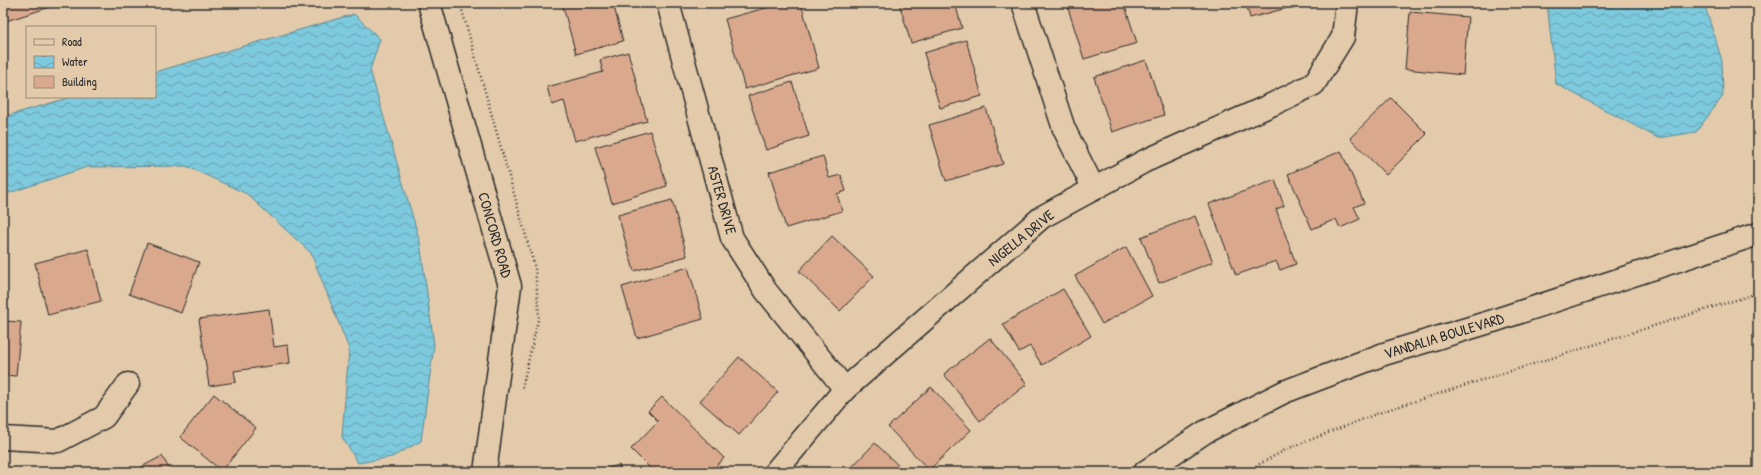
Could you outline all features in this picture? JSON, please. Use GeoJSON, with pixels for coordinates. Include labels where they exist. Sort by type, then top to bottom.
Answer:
{"type":"FeatureCollection","features":[{"type":"Feature","properties":{"kind":"street","name":"CONCORD ROAD"},"geometry":{"type":"LineString","coordinates":[[430,3],[510,286],[485,472]]}},
{"type":"Feature","properties":{"kind":"street","name":"ASTER DRIVE"},"geometry":{"type":"LineString","coordinates":[[668,3],[732,238],[766,291],[845,389]]}},
{"type":"Feature","properties":{"kind":"street"},"geometry":{"type":"LineString","coordinates":[[1023,3],[1064,128],[1094,189]]}},
{"type":"Feature","properties":{"kind":"street","name":"NIGELLA DRIVE"},"geometry":{"type":"LineString","coordinates":[[775,472],[845,389],[1042,217],[1145,161],[1272,105],[1314,84],[1343,37],[1346,3]]}},
{"type":"Feature","properties":{"kind":"street","name":"VANDALIA BOULEVARD"},"geometry":{"type":"LineString","coordinates":[[1145,472],[1205,432],[1284,392],[1384,354],[1493,321],[1758,234]]}},
{"type":"Feature","properties":{"kind":"street"},"geometry":{"type":"LineString","coordinates":[[3,438],[58,441],[104,416],[128,384]]}},
{"type":"Feature","properties":{"kind":"path"},"geometry":{"type":"LineString","coordinates":[[1245,472],[1287,448],[1384,411],[1758,293]]}},
{"type":"Feature","properties":{"kind":"water"},"geometry":{"type":"Polygon","coordinates":[[[1547,3],[1704,3],[1722,61],[1723,96],[1696,132],[1658,138],[1556,84],[1547,3]]]}},
{"type":"Feature","properties":{"kind":"water"},"geometry":{"type":"Polygon","coordinates":[[[354,14],[380,39],[370,70],[420,242],[434,345],[421,441],[392,457],[358,463],[342,437],[349,349],[311,253],[247,194],[186,166],[87,167],[3,195],[3,117],[68,98],[156,98],[156,72],[354,14]]]}},
{"type":"Feature","properties":{"kind":"building"},"geometry":{"type":"Polygon","coordinates":[[[3,3],[49,3],[50,7],[3,22],[3,3]]]}},
{"type":"Feature","properties":{"kind":"building"},"geometry":{"type":"Polygon","coordinates":[[[562,3],[613,3],[623,41],[576,54],[562,3]]]}},
{"type":"Feature","properties":{"kind":"building"},"geometry":{"type":"Polygon","coordinates":[[[784,3],[801,3],[819,68],[745,89],[725,19],[784,3]]]}},
{"type":"Feature","properties":{"kind":"building"},"geometry":{"type":"Polygon","coordinates":[[[899,3],[955,3],[962,28],[911,43],[899,3]]]}},
{"type":"Feature","properties":{"kind":"building"},"geometry":{"type":"Polygon","coordinates":[[[1084,3],[1124,3],[1137,43],[1084,59],[1068,8],[1084,3]]]}},
{"type":"Feature","properties":{"kind":"building"},"geometry":{"type":"Polygon","coordinates":[[[1246,3],[1298,3],[1298,5],[1250,18],[1246,3]]]}},
{"type":"Feature","properties":{"kind":"building"},"geometry":{"type":"Polygon","coordinates":[[[1410,12],[1468,17],[1463,75],[1405,69],[1410,12]]]}},
{"type":"Feature","properties":{"kind":"building"},"geometry":{"type":"Polygon","coordinates":[[[966,40],[982,96],[940,108],[924,53],[966,40]]]}},
{"type":"Feature","properties":{"kind":"building"},"geometry":{"type":"Polygon","coordinates":[[[628,52],[647,121],[575,141],[564,101],[552,105],[547,87],[603,72],[600,60],[628,52]]]}},
{"type":"Feature","properties":{"kind":"building"},"geometry":{"type":"Polygon","coordinates":[[[1146,60],[1164,115],[1112,132],[1094,77],[1146,60]]]}},
{"type":"Feature","properties":{"kind":"building"},"geometry":{"type":"Polygon","coordinates":[[[792,82],[809,136],[766,150],[748,96],[792,82]]]}},
{"type":"Feature","properties":{"kind":"building"},"geometry":{"type":"Polygon","coordinates":[[[1391,98],[1427,134],[1386,175],[1350,138],[1391,98]]]}},
{"type":"Feature","properties":{"kind":"building"},"geometry":{"type":"Polygon","coordinates":[[[986,108],[1003,164],[946,181],[929,125],[986,108]]]}},
{"type":"Feature","properties":{"kind":"building"},"geometry":{"type":"Polygon","coordinates":[[[650,131],[667,186],[612,203],[595,147],[650,131]]]}},
{"type":"Feature","properties":{"kind":"building"},"geometry":{"type":"Polygon","coordinates":[[[1341,151],[1364,203],[1354,207],[1360,219],[1340,228],[1336,219],[1312,229],[1288,174],[1341,151]]]}},
{"type":"Feature","properties":{"kind":"building"},"geometry":{"type":"Polygon","coordinates":[[[823,156],[829,178],[841,175],[846,191],[837,194],[842,211],[786,228],[769,172],[823,156]]]}},
{"type":"Feature","properties":{"kind":"building"},"geometry":{"type":"Polygon","coordinates":[[[1275,180],[1284,206],[1276,209],[1296,264],[1280,270],[1276,261],[1236,275],[1209,204],[1275,180]]]}},
{"type":"Feature","properties":{"kind":"building"},"geometry":{"type":"Polygon","coordinates":[[[672,200],[687,256],[634,271],[618,215],[672,200]]]}},
{"type":"Feature","properties":{"kind":"building"},"geometry":{"type":"Polygon","coordinates":[[[1195,216],[1213,262],[1159,283],[1141,237],[1195,216]]]}},
{"type":"Feature","properties":{"kind":"building"},"geometry":{"type":"Polygon","coordinates":[[[832,236],[874,276],[840,311],[799,271],[832,236]]]}},
{"type":"Feature","properties":{"kind":"building"},"geometry":{"type":"Polygon","coordinates":[[[147,243],[199,262],[181,313],[129,294],[147,243]]]}},
{"type":"Feature","properties":{"kind":"building"},"geometry":{"type":"Polygon","coordinates":[[[1126,247],[1152,296],[1102,324],[1075,276],[1126,247]]]}},
{"type":"Feature","properties":{"kind":"building"},"geometry":{"type":"Polygon","coordinates":[[[88,249],[101,301],[48,315],[35,263],[88,249]]]}},
{"type":"Feature","properties":{"kind":"building"},"geometry":{"type":"Polygon","coordinates":[[[688,267],[703,319],[637,338],[622,287],[688,267]]]}},
{"type":"Feature","properties":{"kind":"building"},"geometry":{"type":"Polygon","coordinates":[[[1063,289],[1091,336],[1042,365],[1030,346],[1019,352],[1003,324],[1063,289]]]}},
{"type":"Feature","properties":{"kind":"building"},"geometry":{"type":"Polygon","coordinates":[[[269,309],[274,347],[288,345],[290,363],[234,371],[236,382],[209,386],[199,319],[269,309]]]}},
{"type":"Feature","properties":{"kind":"building"},"geometry":{"type":"Polygon","coordinates":[[[3,321],[21,322],[16,376],[3,375],[3,321]]]}},
{"type":"Feature","properties":{"kind":"building"},"geometry":{"type":"Polygon","coordinates":[[[990,338],[1027,384],[980,421],[944,374],[990,338]]]}},
{"type":"Feature","properties":{"kind":"building"},"geometry":{"type":"Polygon","coordinates":[[[739,357],[778,392],[739,435],[700,401],[739,357]]]}},
{"type":"Feature","properties":{"kind":"building"},"geometry":{"type":"Polygon","coordinates":[[[931,387],[971,430],[929,470],[888,427],[931,387]]]}},
{"type":"Feature","properties":{"kind":"building"},"geometry":{"type":"Polygon","coordinates":[[[214,394],[256,428],[222,471],[180,437],[214,394]]]}},
{"type":"Feature","properties":{"kind":"building"},"geometry":{"type":"Polygon","coordinates":[[[662,397],[724,458],[711,472],[654,472],[631,449],[658,421],[648,411],[662,397]]]}},
{"type":"Feature","properties":{"kind":"building"},"geometry":{"type":"Polygon","coordinates":[[[875,443],[905,472],[847,472],[875,443]]]}},
{"type":"Feature","properties":{"kind":"building"},"geometry":{"type":"Polygon","coordinates":[[[162,456],[171,472],[132,472],[162,456]]]}},
{"type":"Feature","properties":{"kind":"building"},"geometry":{"type":"Polygon","coordinates":[[[619,465],[621,472],[594,472],[619,465]]]}}]}
